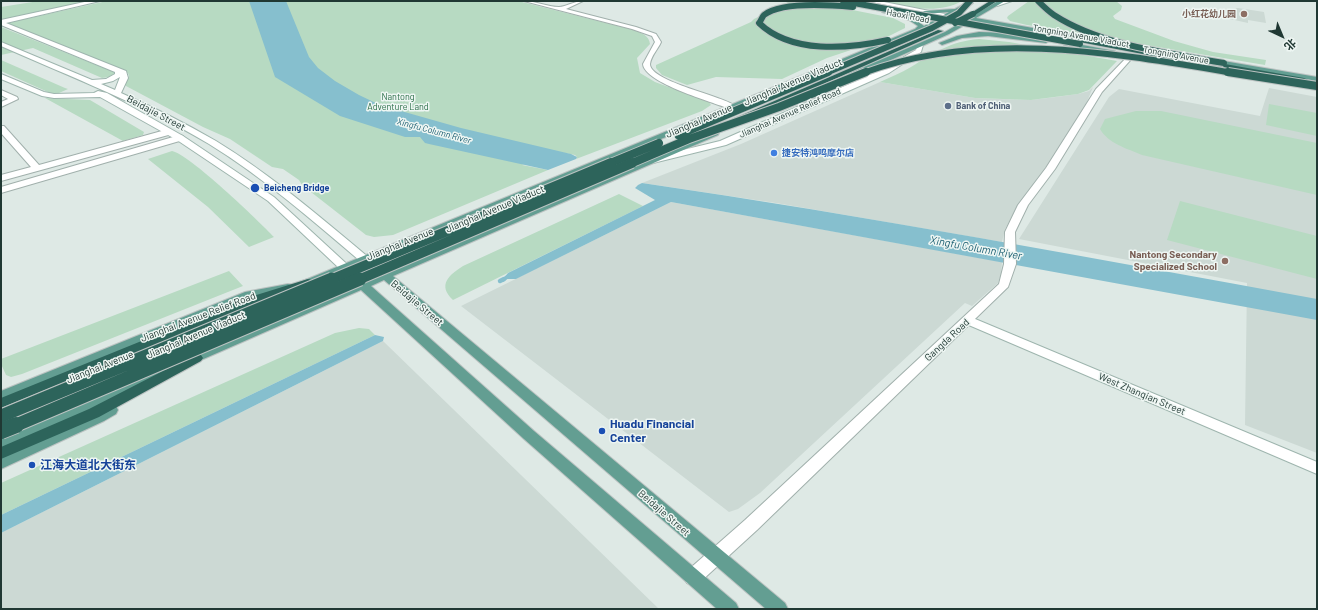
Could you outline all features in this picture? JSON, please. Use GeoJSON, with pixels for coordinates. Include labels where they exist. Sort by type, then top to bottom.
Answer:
{"type":"FeatureCollection","features":[{"type":"Feature","properties":{"kind":"highway","name":"Tongning Avenue Viaduct"},"geometry":{"type":"LineString","coordinates":[[843,1],[1317,87]]}},
{"type":"Feature","properties":{"kind":"highway","name":"Tongning Avenue Viaduct"},"geometry":{"type":"LineString","coordinates":[[856,1],[1018,32],[1317,81]]}},
{"type":"Feature","properties":{"kind":"highway"},"geometry":{"type":"LineString","coordinates":[[876,1],[1018,32]]}},
{"type":"Feature","properties":{"kind":"highway"},"geometry":{"type":"LineString","coordinates":[[1038,1],[1053,16],[1071,25],[1122,42],[1164,52],[1317,81]]}},
{"type":"Feature","properties":{"kind":"highway","name":"Jianghai Avenue Viaduct"},"geometry":{"type":"LineString","coordinates":[[1,416],[778,94],[935,24],[961,10],[972,2]]}},
{"type":"Feature","properties":{"kind":"highway","name":"Jianghai Avenue Viaduct"},"geometry":{"type":"LineString","coordinates":[[1,431],[688,140],[940,31],[998,2]]}},
{"type":"Feature","properties":{"kind":"highway"},"geometry":{"type":"LineString","coordinates":[[935,24],[865,45],[835,46],[802,43],[786,39],[767,31],[759,23],[764,15],[783,8],[807,5],[834,5],[1018,32]]}},
{"type":"Feature","properties":{"kind":"highway"},"geometry":{"type":"LineString","coordinates":[[688,140],[759,115],[869,70],[902,60],[952,51],[1006,48],[1059,50],[1103,54],[1157,60],[1317,87]]}},
{"type":"Feature","properties":{"kind":"highway"},"geometry":{"type":"LineString","coordinates":[[1,403],[254,300],[308,282]]}},
{"type":"Feature","properties":{"kind":"highway"},"geometry":{"type":"LineString","coordinates":[[1,452],[96,415]]}},
{"type":"Feature","properties":{"kind":"main road"},"geometry":{"type":"LineString","coordinates":[[998,2],[992,16],[997,22],[1026,29]]}},
{"type":"Feature","properties":{"kind":"main road","name":"Jianghai Avenue"},"geometry":{"type":"LineString","coordinates":[[1,443],[875,64],[919,48],[972,20],[998,2]]}},
{"type":"Feature","properties":{"kind":"main road"},"geometry":{"type":"LineString","coordinates":[[926,12],[961,10]]}},
{"type":"Feature","properties":{"kind":"main road","name":"Jianghai Avenue"},"geometry":{"type":"LineString","coordinates":[[1,408],[935,24],[947,16],[961,10]]}},
{"type":"Feature","properties":{"kind":"main road"},"geometry":{"type":"LineString","coordinates":[[884,11],[916,22],[921,26],[918,30]]}},
{"type":"Feature","properties":{"kind":"main road","name":"Tongning Avenue"},"geometry":{"type":"LineString","coordinates":[[947,16],[1317,81]]}},
{"type":"Feature","properties":{"kind":"main road","name":"Tongning Avenue"},"geometry":{"type":"LineString","coordinates":[[935,24],[962,25],[1131,56],[1317,87]]}},
{"type":"Feature","properties":{"kind":"main road"},"geometry":{"type":"LineString","coordinates":[[919,48],[970,34],[1001,35],[1056,42]]}},
{"type":"Feature","properties":{"kind":"main road","name":"Beidajie Street"},"geometry":{"type":"LineString","coordinates":[[364,259],[779,609]]}},
{"type":"Feature","properties":{"kind":"main road","name":"Beidajie Street"},"geometry":{"type":"LineString","coordinates":[[344,267],[363,286],[529,435],[730,609]]}},
{"type":"Feature","properties":{"kind":"main road","name":"Jianghai Avenue Relief Road"},"geometry":{"type":"LineString","coordinates":[[1,396],[249,296],[308,282]]}},
{"type":"Feature","properties":{"kind":"main road","name":"Jianghai Avenue"},"geometry":{"type":"LineString","coordinates":[[96,415],[196,358]]}},
{"type":"Feature","properties":{"kind":"main road"},"geometry":{"type":"LineString","coordinates":[[1,463],[96,415]]}},
{"type":"Feature","properties":{"kind":"street"},"geometry":{"type":"LineString","coordinates":[[1,23],[97,1]]}},
{"type":"Feature","properties":{"kind":"street"},"geometry":{"type":"LineString","coordinates":[[527,1],[634,28],[654,35],[658,42],[646,65],[647,69],[652,75],[666,82],[733,107]]}},
{"type":"Feature","properties":{"kind":"street"},"geometry":{"type":"LineString","coordinates":[[561,10],[580,1]]}},
{"type":"Feature","properties":{"kind":"street","name":"Haoxi Road"},"geometry":{"type":"LineString","coordinates":[[831,1],[884,11],[935,24]]}},
{"type":"Feature","properties":{"kind":"street","name":"Haoxi Road"},"geometry":{"type":"LineString","coordinates":[[869,1],[947,16]]}},
{"type":"Feature","properties":{"kind":"street"},"geometry":{"type":"LineString","coordinates":[[998,2],[1008,1]]}},
{"type":"Feature","properties":{"kind":"street"},"geometry":{"type":"LineString","coordinates":[[1,23],[123,73],[124,78],[117,93]]}},
{"type":"Feature","properties":{"kind":"street","name":"Beidajie Street"},"geometry":{"type":"LineString","coordinates":[[1,44],[117,93],[212,142],[272,182],[364,259]]}},
{"type":"Feature","properties":{"kind":"street","name":"Jianghai Avenue Relief Road"},"geometry":{"type":"LineString","coordinates":[[648,162],[723,143],[886,71],[919,48]]}},
{"type":"Feature","properties":{"kind":"street","name":"Beidajie Street"},"geometry":{"type":"LineString","coordinates":[[1,51],[104,95],[180,138],[271,199],[344,267]]}},
{"type":"Feature","properties":{"kind":"street","name":"Gangda Road"},"geometry":{"type":"LineString","coordinates":[[693,577],[1004,285],[1010,264],[1010,232],[1023,205],[1050,169],[1099,91],[1131,56]]}},
{"type":"Feature","properties":{"kind":"street"},"geometry":{"type":"LineString","coordinates":[[91,82],[103,82],[113,79],[120,75],[118,70]]}},
{"type":"Feature","properties":{"kind":"street"},"geometry":{"type":"LineString","coordinates":[[1,76],[48,95],[64,97],[104,95]]}},
{"type":"Feature","properties":{"kind":"street"},"geometry":{"type":"LineString","coordinates":[[48,95],[65,94],[77,90],[81,85]]}},
{"type":"Feature","properties":{"kind":"street"},"geometry":{"type":"LineString","coordinates":[[1,92],[14,99],[1,105]]}},
{"type":"Feature","properties":{"kind":"street"},"geometry":{"type":"LineString","coordinates":[[1,128],[37,168]]}},
{"type":"Feature","properties":{"kind":"street"},"geometry":{"type":"LineString","coordinates":[[1,178],[169,132]]}},
{"type":"Feature","properties":{"kind":"street"},"geometry":{"type":"LineString","coordinates":[[1,190],[180,138]]}},
{"type":"Feature","properties":{"kind":"street","name":"West Zhanqian Street"},"geometry":{"type":"LineString","coordinates":[[968,320],[1317,468]]}},
{"type":"Feature","properties":{"kind":"shaded area","name":"小红花幼儿园"},"geometry":{"type":"Polygon","coordinates":[[[1238,8],[1264,12],[1266,23],[1248,20],[1248,23],[1221,17],[1227,9],[1238,8]]]}},
{"type":"Feature","properties":{"kind":"shaded area"},"geometry":{"type":"Polygon","coordinates":[[[880,82],[975,98],[1031,100],[1078,94],[1089,91],[1093,87],[1082,114],[1054,157],[1017,208],[1005,229],[1002,242],[776,203],[642,183],[741,144],[880,82]]]}},
{"type":"Feature","properties":{"kind":"shaded area","name":"Nantong Secondary Specialized School"},"geometry":{"type":"Polygon","coordinates":[[[1269,88],[1317,97],[1317,453],[1245,425],[1247,283],[1019,239],[1109,97],[1119,89],[1260,116],[1269,88]]]}},
{"type":"Feature","properties":{"kind":"shaded area"},"geometry":{"type":"Polygon","coordinates":[[[671,202],[1002,262],[1001,274],[998,283],[972,306],[965,303],[760,493],[738,509],[729,512],[461,306],[671,202]]]}},
{"type":"Feature","properties":{"kind":"shaded area"},"geometry":{"type":"Polygon","coordinates":[[[383,341],[659,609],[1,609],[1,533],[383,341]]]}},
{"type":"Feature","properties":{"kind":"green space"},"geometry":{"type":"Polygon","coordinates":[[[39,1],[90,1],[1,21],[1,7],[39,1]]]}},
{"type":"Feature","properties":{"kind":"green space","name":"Nantong Adventure Land"},"geometry":{"type":"Polygon","coordinates":[[[107,1],[518,1],[642,33],[648,38],[650,44],[637,58],[640,73],[655,82],[709,102],[711,105],[702,111],[576,159],[577,157],[575,155],[554,151],[522,165],[548,170],[393,235],[374,237],[366,235],[302,185],[299,180],[283,169],[272,167],[230,139],[203,127],[126,86],[125,85],[129,76],[128,73],[7,23],[107,1]]]}},
{"type":"Feature","properties":{"kind":"green space"},"geometry":{"type":"Polygon","coordinates":[[[790,1],[807,1],[893,18],[905,24],[905,28],[881,40],[827,58],[782,79],[716,77],[687,85],[662,75],[656,68],[656,65],[751,22],[754,19],[790,1]]]}},
{"type":"Feature","properties":{"kind":"green space"},"geometry":{"type":"Polygon","coordinates":[[[880,1],[962,1],[942,8],[932,9],[901,6],[880,1]]]}},
{"type":"Feature","properties":{"kind":"green space"},"geometry":{"type":"Polygon","coordinates":[[[1029,1],[1116,1],[1122,6],[1121,10],[1113,16],[1115,19],[1174,41],[1213,52],[1266,60],[1265,65],[1027,25],[1010,21],[1007,18],[1029,1]]]}},
{"type":"Feature","properties":{"kind":"green space"},"geometry":{"type":"Polygon","coordinates":[[[1,27],[114,72],[114,74],[109,77],[102,78],[33,48],[1,55],[1,27]]]}},
{"type":"Feature","properties":{"kind":"green space"},"geometry":{"type":"Polygon","coordinates":[[[979,39],[1009,42],[1117,61],[1089,90],[1078,94],[1031,100],[975,98],[880,82],[907,69],[943,48],[960,42],[979,39]]]}},
{"type":"Feature","properties":{"kind":"green space"},"geometry":{"type":"Polygon","coordinates":[[[1,60],[68,89],[59,93],[50,93],[1,71],[1,60]]]}},
{"type":"Feature","properties":{"kind":"green space"},"geometry":{"type":"Polygon","coordinates":[[[45,98],[90,100],[144,132],[143,135],[123,141],[45,98]]]}},
{"type":"Feature","properties":{"kind":"green space"},"geometry":{"type":"Polygon","coordinates":[[[1269,104],[1317,113],[1317,136],[1266,125],[1269,104]]]}},
{"type":"Feature","properties":{"kind":"green space"},"geometry":{"type":"Polygon","coordinates":[[[1136,111],[1161,111],[1317,143],[1317,195],[1142,155],[1113,142],[1100,129],[1105,119],[1136,111]]]}},
{"type":"Feature","properties":{"kind":"green space"},"geometry":{"type":"Polygon","coordinates":[[[172,151],[193,163],[208,175],[274,237],[249,247],[208,207],[148,159],[172,151]]]}},
{"type":"Feature","properties":{"kind":"green space"},"geometry":{"type":"Polygon","coordinates":[[[619,194],[643,206],[453,300],[448,295],[445,285],[449,277],[463,266],[619,194]]]}},
{"type":"Feature","properties":{"kind":"green space"},"geometry":{"type":"Polygon","coordinates":[[[1180,201],[1317,236],[1317,279],[1167,240],[1180,201]]]}},
{"type":"Feature","properties":{"kind":"green space"},"geometry":{"type":"Polygon","coordinates":[[[229,271],[243,286],[22,374],[11,377],[6,375],[1,364],[1,359],[229,271]]]}},
{"type":"Feature","properties":{"kind":"green space"},"geometry":{"type":"Polygon","coordinates":[[[359,328],[369,329],[375,335],[1,515],[1,483],[335,333],[359,328]]]}},
{"type":"Feature","properties":{"kind":"water","name":"Xingfu Column River"},"geometry":{"type":"Polygon","coordinates":[[[249,1],[286,1],[309,57],[318,68],[335,81],[380,105],[461,128],[571,154],[577,157],[576,159],[548,170],[425,143],[420,137],[405,137],[340,116],[275,77],[249,1]]]}},
{"type":"Feature","properties":{"kind":"water","name":"Xingfu Column River"},"geometry":{"type":"Polygon","coordinates":[[[642,183],[896,223],[1317,299],[1317,320],[671,202],[516,279],[503,279],[508,273],[655,200],[635,188],[642,183]]]}},
{"type":"Feature","properties":{"kind":"water"},"geometry":{"type":"Polygon","coordinates":[[[375,335],[384,337],[383,341],[1,533],[1,515],[375,335]]]}},
{"type":"Feature","properties":{"kind":"waterway"},"geometry":{"type":"LineString","coordinates":[[503,280],[507,277]]}},
{"type":"Feature","properties":{"kind":"waterway"},"geometry":{"type":"LineString","coordinates":[[500,281],[504,279]]}},
{"type":"Feature","properties":{"kind":"place","name":"小红花幼儿园"},"geometry":{"type":"Point","coordinates":[1244,14]}},
{"type":"Feature","properties":{"kind":"place","name":"Bank of China"},"geometry":{"type":"Point","coordinates":[948,106]}},
{"type":"Feature","properties":{"kind":"place","name":"捷安特鸿鸣摩尔店"},"geometry":{"type":"Point","coordinates":[774,153]}},
{"type":"Feature","properties":{"kind":"place","name":"Beicheng Bridge"},"geometry":{"type":"Point","coordinates":[255,188]}},
{"type":"Feature","properties":{"kind":"place","name":"Nantong Secondary Specialized School"},"geometry":{"type":"Point","coordinates":[1225,261]}},
{"type":"Feature","properties":{"kind":"place","name":"Huadu Financial Center"},"geometry":{"type":"Point","coordinates":[602,431]}},
{"type":"Feature","properties":{"kind":"place","name":"江海大道北大街东"},"geometry":{"type":"Point","coordinates":[32,465]}}]}
